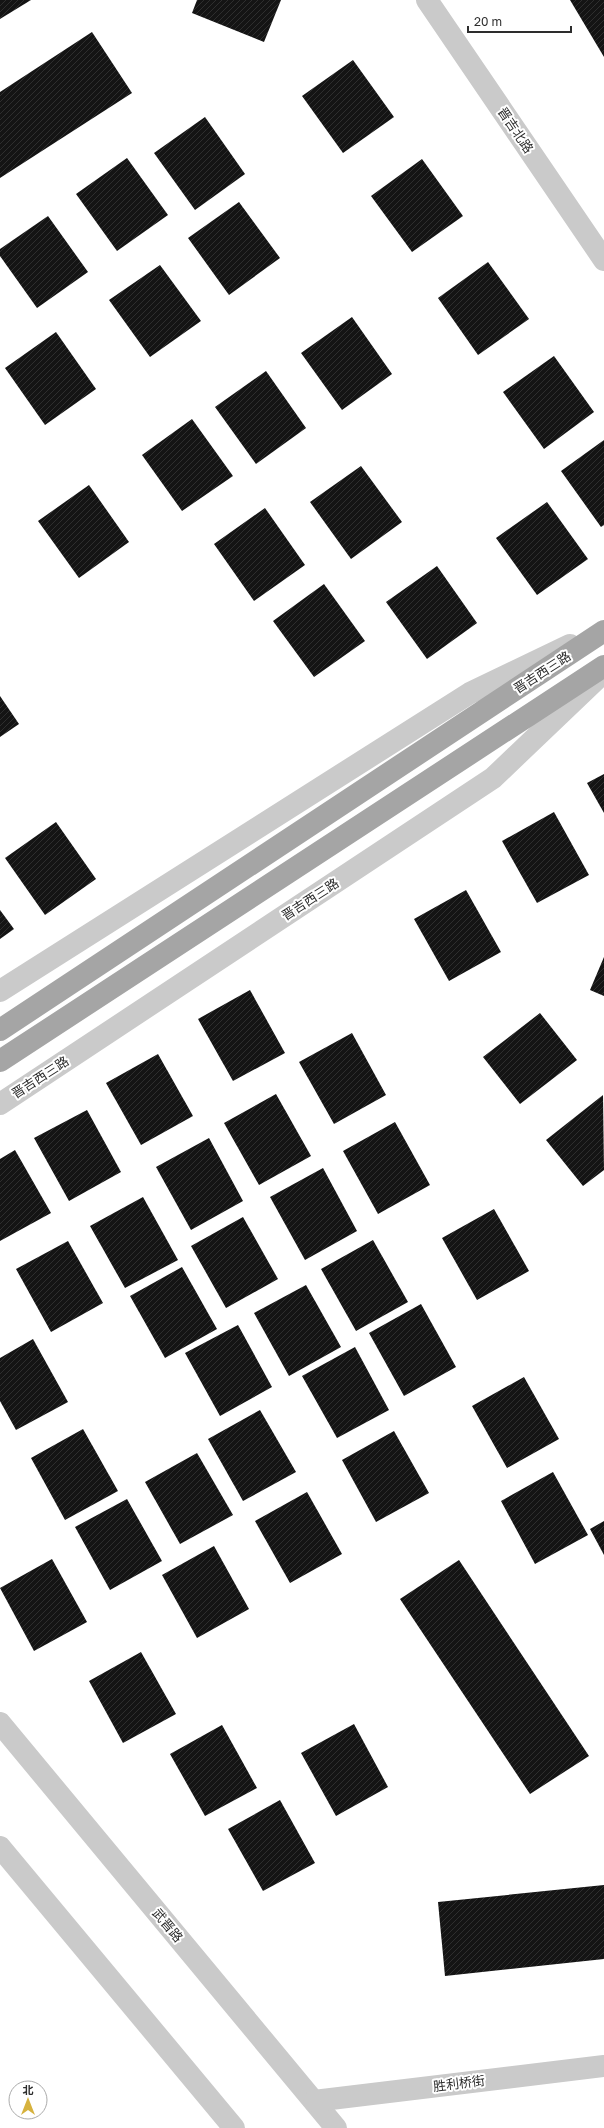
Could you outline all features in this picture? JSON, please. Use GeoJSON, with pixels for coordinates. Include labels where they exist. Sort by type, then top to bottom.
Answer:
{"type":"FeatureCollection","features":[{"type":"Feature","properties":{"kind":"main road","name":"晋吉西三路"},"geometry":{"type":"LineString","coordinates":[[0,1030],[604,630]]}},
{"type":"Feature","properties":{"kind":"main road"},"geometry":{"type":"LineString","coordinates":[[0,1061],[604,666]]}},
{"type":"Feature","properties":{"kind":"street","name":"晋吉北路"},"geometry":{"type":"LineString","coordinates":[[431,1],[604,260]]}},
{"type":"Feature","properties":{"kind":"street","name":"晋吉西三路"},"geometry":{"type":"LineString","coordinates":[[0,991],[470,693],[604,630]]}},
{"type":"Feature","properties":{"kind":"street","name":"晋吉西三路"},"geometry":{"type":"LineString","coordinates":[[0,1104],[493,778],[604,673]]}},
{"type":"Feature","properties":{"kind":"street","name":"武晋路"},"geometry":{"type":"LineString","coordinates":[[0,1723],[336,2128]]}},
{"type":"Feature","properties":{"kind":"street"},"geometry":{"type":"LineString","coordinates":[[0,1847],[234,2128]]}},
{"type":"Feature","properties":{"kind":"street","name":"胜利桥街"},"geometry":{"type":"LineString","coordinates":[[314,2101],[604,2066]]}},
{"type":"Feature","properties":{"kind":"building"},"geometry":{"type":"Polygon","coordinates":[[[0,0],[31,0],[0,19],[0,0]]]}},
{"type":"Feature","properties":{"kind":"building"},"geometry":{"type":"Polygon","coordinates":[[[197,0],[281,0],[264,42],[192,13],[197,0]]]}},
{"type":"Feature","properties":{"kind":"building"},"geometry":{"type":"Polygon","coordinates":[[[570,0],[604,0],[604,57],[570,0]]]}},
{"type":"Feature","properties":{"kind":"building"},"geometry":{"type":"Polygon","coordinates":[[[92,32],[132,93],[0,178],[0,92],[92,32]]]}},
{"type":"Feature","properties":{"kind":"building"},"geometry":{"type":"Polygon","coordinates":[[[353,60],[394,117],[343,153],[302,96],[353,60]]]}},
{"type":"Feature","properties":{"kind":"building"},"geometry":{"type":"Polygon","coordinates":[[[205,117],[245,174],[195,210],[154,153],[205,117]]]}},
{"type":"Feature","properties":{"kind":"building"},"geometry":{"type":"Polygon","coordinates":[[[127,158],[168,215],[117,251],[76,194],[127,158]]]}},
{"type":"Feature","properties":{"kind":"building"},"geometry":{"type":"Polygon","coordinates":[[[422,159],[463,216],[412,252],[371,196],[422,159]]]}},
{"type":"Feature","properties":{"kind":"building"},"geometry":{"type":"Polygon","coordinates":[[[239,202],[280,258],[229,295],[188,238],[239,202]]]}},
{"type":"Feature","properties":{"kind":"building"},"geometry":{"type":"Polygon","coordinates":[[[48,216],[88,272],[37,308],[0,256],[0,249],[48,216]]]}},
{"type":"Feature","properties":{"kind":"building"},"geometry":{"type":"Polygon","coordinates":[[[488,262],[529,319],[478,355],[438,298],[488,262]]]}},
{"type":"Feature","properties":{"kind":"building"},"geometry":{"type":"Polygon","coordinates":[[[160,265],[201,321],[150,357],[109,300],[160,265]]]}},
{"type":"Feature","properties":{"kind":"building"},"geometry":{"type":"Polygon","coordinates":[[[352,317],[392,374],[342,410],[301,353],[352,317]]]}},
{"type":"Feature","properties":{"kind":"building"},"geometry":{"type":"Polygon","coordinates":[[[56,332],[96,389],[45,425],[5,368],[56,332]]]}},
{"type":"Feature","properties":{"kind":"building"},"geometry":{"type":"Polygon","coordinates":[[[554,356],[594,412],[544,449],[503,392],[554,356]]]}},
{"type":"Feature","properties":{"kind":"building"},"geometry":{"type":"Polygon","coordinates":[[[266,371],[306,428],[256,464],[215,407],[266,371]]]}},
{"type":"Feature","properties":{"kind":"building"},"geometry":{"type":"Polygon","coordinates":[[[192,419],[233,476],[182,511],[142,455],[192,419]]]}},
{"type":"Feature","properties":{"kind":"building"},"geometry":{"type":"Polygon","coordinates":[[[604,440],[604,525],[601,527],[561,471],[604,440]]]}},
{"type":"Feature","properties":{"kind":"building"},"geometry":{"type":"Polygon","coordinates":[[[361,466],[402,522],[351,559],[310,502],[361,466]]]}},
{"type":"Feature","properties":{"kind":"building"},"geometry":{"type":"Polygon","coordinates":[[[89,485],[129,542],[79,578],[38,521],[89,485]]]}},
{"type":"Feature","properties":{"kind":"building"},"geometry":{"type":"Polygon","coordinates":[[[547,502],[588,559],[537,595],[496,538],[547,502]]]}},
{"type":"Feature","properties":{"kind":"building"},"geometry":{"type":"Polygon","coordinates":[[[265,508],[305,565],[254,601],[214,544],[265,508]]]}},
{"type":"Feature","properties":{"kind":"building"},"geometry":{"type":"Polygon","coordinates":[[[437,566],[477,623],[427,659],[386,602],[437,566]]]}},
{"type":"Feature","properties":{"kind":"building"},"geometry":{"type":"Polygon","coordinates":[[[324,584],[365,641],[314,677],[273,621],[324,584]]]}},
{"type":"Feature","properties":{"kind":"building"},"geometry":{"type":"Polygon","coordinates":[[[0,696],[19,724],[0,737],[0,696]]]}},
{"type":"Feature","properties":{"kind":"building"},"geometry":{"type":"Polygon","coordinates":[[[604,774],[604,813],[587,783],[604,774]]]}},
{"type":"Feature","properties":{"kind":"building"},"geometry":{"type":"Polygon","coordinates":[[[554,812],[589,875],[537,903],[502,841],[554,812]]]}},
{"type":"Feature","properties":{"kind":"building"},"geometry":{"type":"Polygon","coordinates":[[[56,822],[96,879],[45,915],[5,858],[56,822]]]}},
{"type":"Feature","properties":{"kind":"building"},"geometry":{"type":"Polygon","coordinates":[[[466,890],[501,952],[449,981],[414,919],[466,890]]]}},
{"type":"Feature","properties":{"kind":"building"},"geometry":{"type":"Polygon","coordinates":[[[0,910],[14,929],[0,939],[0,910]]]}},
{"type":"Feature","properties":{"kind":"building"},"geometry":{"type":"Polygon","coordinates":[[[604,957],[604,996],[590,990],[604,957]]]}},
{"type":"Feature","properties":{"kind":"building"},"geometry":{"type":"Polygon","coordinates":[[[250,990],[285,1053],[233,1081],[198,1019],[250,990]]]}},
{"type":"Feature","properties":{"kind":"building"},"geometry":{"type":"Polygon","coordinates":[[[540,1013],[577,1060],[520,1104],[483,1057],[540,1013]]]}},
{"type":"Feature","properties":{"kind":"building"},"geometry":{"type":"Polygon","coordinates":[[[352,1033],[386,1095],[334,1124],[299,1062],[352,1033]]]}},
{"type":"Feature","properties":{"kind":"building"},"geometry":{"type":"Polygon","coordinates":[[[158,1054],[193,1116],[141,1145],[106,1083],[158,1054]]]}},
{"type":"Feature","properties":{"kind":"building"},"geometry":{"type":"Polygon","coordinates":[[[276,1094],[311,1156],[259,1185],[224,1123],[276,1094]]]}},
{"type":"Feature","properties":{"kind":"building"},"geometry":{"type":"Polygon","coordinates":[[[603,1095],[604,1170],[583,1186],[546,1140],[603,1095]]]}},
{"type":"Feature","properties":{"kind":"building"},"geometry":{"type":"Polygon","coordinates":[[[87,1110],[121,1172],[69,1201],[34,1138],[87,1110]]]}},
{"type":"Feature","properties":{"kind":"building"},"geometry":{"type":"Polygon","coordinates":[[[395,1122],[430,1185],[378,1214],[343,1151],[395,1122]]]}},
{"type":"Feature","properties":{"kind":"building"},"geometry":{"type":"Polygon","coordinates":[[[209,1138],[243,1201],[191,1230],[156,1167],[209,1138]]]}},
{"type":"Feature","properties":{"kind":"building"},"geometry":{"type":"Polygon","coordinates":[[[15,1150],[51,1213],[0,1241],[0,1159],[15,1150]]]}},
{"type":"Feature","properties":{"kind":"building"},"geometry":{"type":"Polygon","coordinates":[[[323,1168],[357,1231],[305,1260],[270,1197],[323,1168]]]}},
{"type":"Feature","properties":{"kind":"building"},"geometry":{"type":"Polygon","coordinates":[[[143,1197],[178,1260],[125,1288],[90,1226],[143,1197]]]}},
{"type":"Feature","properties":{"kind":"building"},"geometry":{"type":"Polygon","coordinates":[[[494,1209],[529,1271],[477,1300],[442,1238],[494,1209]]]}},
{"type":"Feature","properties":{"kind":"building"},"geometry":{"type":"Polygon","coordinates":[[[243,1217],[278,1279],[226,1308],[191,1246],[243,1217]]]}},
{"type":"Feature","properties":{"kind":"building"},"geometry":{"type":"Polygon","coordinates":[[[373,1240],[408,1302],[356,1331],[321,1269],[373,1240]]]}},
{"type":"Feature","properties":{"kind":"building"},"geometry":{"type":"Polygon","coordinates":[[[68,1241],[103,1303],[51,1332],[16,1269],[68,1241]]]}},
{"type":"Feature","properties":{"kind":"building"},"geometry":{"type":"Polygon","coordinates":[[[182,1267],[217,1329],[165,1358],[130,1296],[182,1267]]]}},
{"type":"Feature","properties":{"kind":"building"},"geometry":{"type":"Polygon","coordinates":[[[306,1285],[341,1347],[289,1376],[254,1313],[306,1285]]]}},
{"type":"Feature","properties":{"kind":"building"},"geometry":{"type":"Polygon","coordinates":[[[421,1304],[456,1367],[404,1396],[369,1333],[421,1304]]]}},
{"type":"Feature","properties":{"kind":"building"},"geometry":{"type":"Polygon","coordinates":[[[238,1325],[272,1387],[220,1416],[185,1353],[238,1325]]]}},
{"type":"Feature","properties":{"kind":"building"},"geometry":{"type":"Polygon","coordinates":[[[33,1339],[68,1402],[16,1430],[0,1401],[0,1358],[33,1339]]]}},
{"type":"Feature","properties":{"kind":"building"},"geometry":{"type":"Polygon","coordinates":[[[355,1347],[389,1410],[337,1438],[302,1376],[355,1347]]]}},
{"type":"Feature","properties":{"kind":"building"},"geometry":{"type":"Polygon","coordinates":[[[524,1377],[559,1439],[507,1468],[472,1406],[524,1377]]]}},
{"type":"Feature","properties":{"kind":"building"},"geometry":{"type":"Polygon","coordinates":[[[260,1410],[296,1472],[243,1501],[208,1439],[260,1410]]]}},
{"type":"Feature","properties":{"kind":"building"},"geometry":{"type":"Polygon","coordinates":[[[83,1429],[118,1491],[65,1520],[31,1458],[83,1429]]]}},
{"type":"Feature","properties":{"kind":"building"},"geometry":{"type":"Polygon","coordinates":[[[394,1431],[429,1493],[376,1522],[342,1460],[394,1431]]]}},
{"type":"Feature","properties":{"kind":"building"},"geometry":{"type":"Polygon","coordinates":[[[197,1453],[233,1515],[180,1544],[145,1482],[197,1453]]]}},
{"type":"Feature","properties":{"kind":"building"},"geometry":{"type":"Polygon","coordinates":[[[553,1472],[588,1535],[535,1564],[501,1501],[553,1472]]]}},
{"type":"Feature","properties":{"kind":"building"},"geometry":{"type":"Polygon","coordinates":[[[307,1492],[342,1554],[290,1583],[255,1521],[307,1492]]]}},
{"type":"Feature","properties":{"kind":"building"},"geometry":{"type":"Polygon","coordinates":[[[127,1499],[162,1561],[110,1590],[75,1527],[127,1499]]]}},
{"type":"Feature","properties":{"kind":"building"},"geometry":{"type":"Polygon","coordinates":[[[604,1521],[604,1555],[590,1529],[604,1521]]]}},
{"type":"Feature","properties":{"kind":"building"},"geometry":{"type":"Polygon","coordinates":[[[214,1546],[249,1609],[197,1638],[162,1575],[214,1546]]]}},
{"type":"Feature","properties":{"kind":"building"},"geometry":{"type":"Polygon","coordinates":[[[52,1559],[87,1622],[34,1651],[0,1588],[52,1559]]]}},
{"type":"Feature","properties":{"kind":"building"},"geometry":{"type":"Polygon","coordinates":[[[459,1560],[589,1756],[530,1794],[400,1599],[459,1560]]]}},
{"type":"Feature","properties":{"kind":"building"},"geometry":{"type":"Polygon","coordinates":[[[141,1652],[176,1714],[123,1743],[89,1681],[141,1652]]]}},
{"type":"Feature","properties":{"kind":"building"},"geometry":{"type":"Polygon","coordinates":[[[354,1724],[388,1787],[336,1816],[301,1753],[354,1724]]]}},
{"type":"Feature","properties":{"kind":"building"},"geometry":{"type":"Polygon","coordinates":[[[222,1725],[257,1788],[205,1816],[170,1754],[222,1725]]]}},
{"type":"Feature","properties":{"kind":"building"},"geometry":{"type":"Polygon","coordinates":[[[280,1800],[315,1863],[263,1891],[228,1829],[280,1800]]]}},
{"type":"Feature","properties":{"kind":"building"},"geometry":{"type":"Polygon","coordinates":[[[604,1885],[604,1959],[445,1976],[438,1902],[604,1885]]]}}]}
